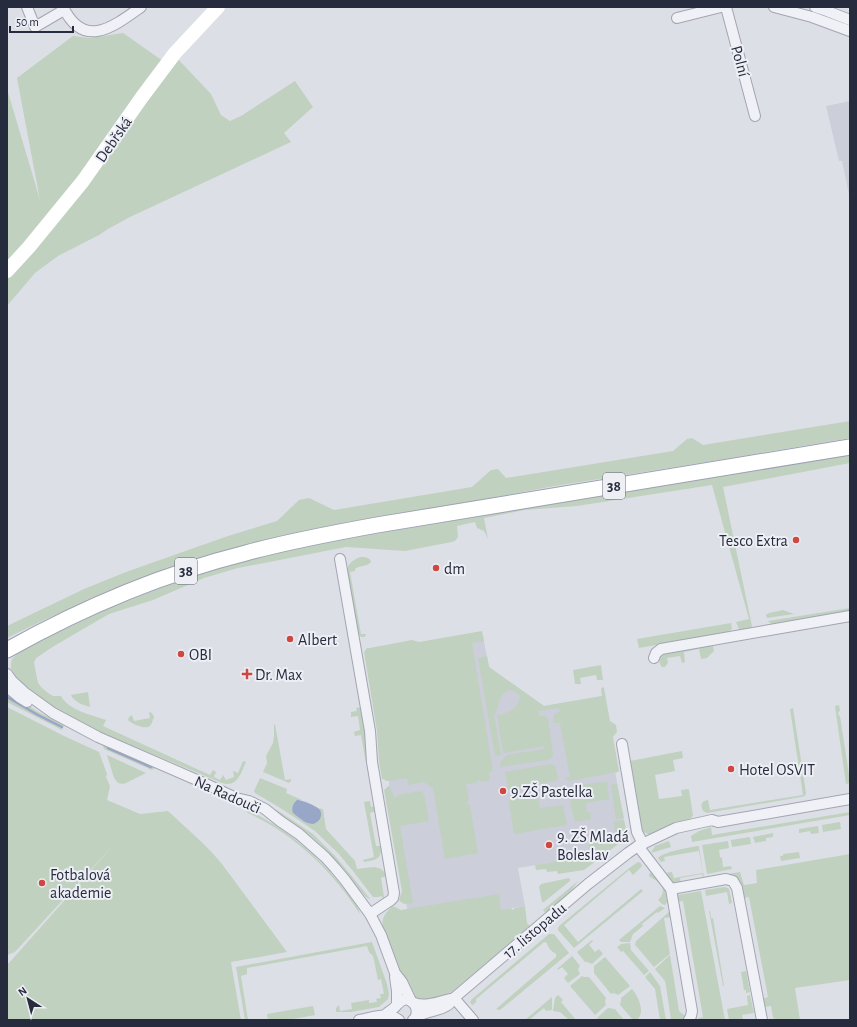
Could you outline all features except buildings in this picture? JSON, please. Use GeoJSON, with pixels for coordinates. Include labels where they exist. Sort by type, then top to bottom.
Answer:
{"type":"FeatureCollection","features":[{"type":"Feature","properties":{"kind":"main road","name":"Debřská"},"geometry":{"type":"LineString","coordinates":[[7,271],[29,247],[83,181],[172,57],[218,7]]}},
{"type":"Feature","properties":{"kind":"main road","name":"38"},"geometry":{"type":"LineString","coordinates":[[7,650],[49,627],[133,590],[202,565],[281,544],[377,525],[850,447]]}},
{"type":"Feature","properties":{"kind":"street"},"geometry":{"type":"LineString","coordinates":[[26,7],[35,27],[63,9],[75,25],[80,28],[93,31],[107,29],[141,7]]}},
{"type":"Feature","properties":{"kind":"street"},"geometry":{"type":"LineString","coordinates":[[677,18],[721,7]]}},
{"type":"Feature","properties":{"kind":"street","name":"Polní"},"geometry":{"type":"LineString","coordinates":[[726,7],[756,116]]}},
{"type":"Feature","properties":{"kind":"street"},"geometry":{"type":"LineString","coordinates":[[774,7],[787,8],[850,31]]}},
{"type":"Feature","properties":{"kind":"street"},"geometry":{"type":"LineString","coordinates":[[815,7],[850,20]]}},
{"type":"Feature","properties":{"kind":"street"},"geometry":{"type":"LineString","coordinates":[[340,559],[370,731],[372,762],[394,893],[391,900],[370,914]]}},
{"type":"Feature","properties":{"kind":"street"},"geometry":{"type":"LineString","coordinates":[[654,658],[656,652],[661,649],[850,616]]}},
{"type":"Feature","properties":{"kind":"street","name":"Na Radouči"},"geometry":{"type":"LineString","coordinates":[[7,674],[24,692],[52,713],[98,737],[236,798],[246,807],[280,821],[299,834],[325,857],[345,880],[370,914],[381,935],[395,973]]}},
{"type":"Feature","properties":{"kind":"street"},"geometry":{"type":"LineString","coordinates":[[7,687],[36,708],[52,713]]}},
{"type":"Feature","properties":{"kind":"street"},"geometry":{"type":"LineString","coordinates":[[622,744],[637,832],[641,845],[671,889],[692,1011],[689,1020]]}},
{"type":"Feature","properties":{"kind":"street","name":"17. listopadu"},"geometry":{"type":"LineString","coordinates":[[414,1019],[422,1013],[440,1009],[449,1005],[454,998],[588,884],[628,853],[641,845],[676,828],[705,821],[712,820],[718,822],[850,799]]}},
{"type":"Feature","properties":{"kind":"street"},"geometry":{"type":"LineString","coordinates":[[671,889],[726,879],[733,881],[737,888],[762,1020]]}},
{"type":"Feature","properties":{"kind":"street"},"geometry":{"type":"LineString","coordinates":[[395,973],[402,982],[417,1009],[414,1019]]}},
{"type":"Feature","properties":{"kind":"street"},"geometry":{"type":"LineString","coordinates":[[395,973],[397,991],[394,1013],[398,1019]]}},
{"type":"Feature","properties":{"kind":"street"},"geometry":{"type":"LineString","coordinates":[[385,1015],[396,1004],[404,1000],[423,1005],[454,998],[473,1020]]}},
{"type":"Feature","properties":{"kind":"street"},"geometry":{"type":"LineString","coordinates":[[359,1020],[385,1015],[398,1019]]}},
{"type":"Feature","properties":{"kind":"shaded area"},"geometry":{"type":"Polygon","coordinates":[[[850,101],[850,199],[842,161],[839,161],[826,106],[850,101]]]}},
{"type":"Feature","properties":{"kind":"shaded area","name":"9.ZŠ Pastelka"},"geometry":{"type":"Polygon","coordinates":[[[483,637],[489,667],[544,706],[602,696],[626,834],[624,837],[588,843],[590,856],[518,868],[525,906],[507,909],[414,951],[387,787],[389,786],[389,781],[386,781],[372,655],[483,637]]]}},
{"type":"Feature","properties":{"kind":"green space"},"geometry":{"type":"Polygon","coordinates":[[[123,33],[163,61],[80,180],[7,269],[7,89],[40,200],[17,78],[73,36],[89,38],[123,33]]]}},
{"type":"Feature","properties":{"kind":"green space"},"geometry":{"type":"Polygon","coordinates":[[[175,56],[211,94],[221,115],[230,121],[241,116],[295,81],[313,107],[284,133],[291,142],[130,217],[58,256],[35,273],[7,306],[7,274],[175,56]]]}},
{"type":"Feature","properties":{"kind":"green space"},"geometry":{"type":"Polygon","coordinates":[[[850,421],[850,438],[549,487],[455,505],[323,527],[233,548],[107,592],[7,638],[7,626],[84,589],[126,572],[228,536],[277,521],[299,500],[309,498],[334,510],[472,487],[491,470],[498,469],[506,478],[673,451],[687,439],[692,438],[703,445],[850,421]]]}},
{"type":"Feature","properties":{"kind":"green space"},"geometry":{"type":"Polygon","coordinates":[[[850,455],[850,463],[723,487],[752,626],[751,628],[741,630],[736,622],[749,619],[712,485],[577,506],[525,510],[484,518],[488,539],[484,531],[477,528],[475,522],[457,526],[458,537],[452,542],[405,551],[346,547],[238,568],[204,578],[153,600],[109,614],[36,658],[34,663],[38,683],[42,688],[53,696],[61,696],[69,705],[87,714],[106,720],[103,726],[210,775],[213,770],[216,772],[214,777],[220,780],[223,775],[226,780],[234,777],[233,771],[238,773],[243,761],[246,762],[238,778],[231,783],[222,783],[100,732],[64,714],[38,698],[15,677],[11,668],[12,659],[29,646],[112,607],[182,580],[237,562],[324,542],[551,502],[850,455]]]}},
{"type":"Feature","properties":{"kind":"green space"},"geometry":{"type":"Polygon","coordinates":[[[360,557],[368,558],[371,562],[368,565],[350,572],[361,634],[366,634],[365,637],[361,637],[358,633],[347,571],[351,562],[360,557]]]}},
{"type":"Feature","properties":{"kind":"green space"},"geometry":{"type":"Polygon","coordinates":[[[850,608],[850,612],[773,624],[768,621],[850,608]]]}},
{"type":"Feature","properties":{"kind":"green space"},"geometry":{"type":"Polygon","coordinates":[[[783,610],[794,614],[767,618],[766,615],[769,613],[783,610]]]}},
{"type":"Feature","properties":{"kind":"green space"},"geometry":{"type":"Polygon","coordinates":[[[731,623],[732,629],[728,632],[639,648],[637,639],[731,623]]]}},
{"type":"Feature","properties":{"kind":"green space"},"geometry":{"type":"Polygon","coordinates":[[[482,631],[484,641],[472,643],[493,771],[489,772],[490,780],[481,782],[480,780],[476,783],[466,784],[469,800],[467,804],[470,805],[478,853],[445,859],[433,788],[424,782],[408,785],[407,778],[389,781],[382,779],[379,762],[377,731],[364,652],[367,648],[412,640],[419,642],[482,631]]]}},
{"type":"Feature","properties":{"kind":"green space"},"geometry":{"type":"Polygon","coordinates":[[[710,645],[713,646],[714,651],[707,658],[701,659],[699,649],[684,652],[685,662],[682,663],[680,656],[667,658],[668,663],[665,667],[662,667],[659,661],[666,653],[710,645]]]}},
{"type":"Feature","properties":{"kind":"green space"},"geometry":{"type":"Polygon","coordinates":[[[487,656],[489,667],[544,706],[602,696],[601,689],[603,687],[610,721],[616,725],[617,732],[613,737],[619,771],[569,781],[564,778],[570,777],[560,723],[554,723],[554,716],[560,712],[559,708],[538,711],[539,716],[545,716],[548,719],[553,753],[552,758],[548,760],[500,767],[500,763],[507,755],[545,749],[544,746],[503,753],[497,715],[512,710],[518,704],[520,696],[510,690],[503,694],[498,703],[496,714],[494,714],[501,755],[495,756],[478,658],[487,656]]]}},
{"type":"Feature","properties":{"kind":"green space"},"geometry":{"type":"Polygon","coordinates":[[[601,665],[603,680],[597,680],[596,675],[580,678],[581,684],[575,684],[573,670],[601,665]]]}},
{"type":"Feature","properties":{"kind":"green space"},"geometry":{"type":"Polygon","coordinates":[[[7,692],[40,713],[64,725],[62,730],[7,702],[7,692]]]}},
{"type":"Feature","properties":{"kind":"green space"},"geometry":{"type":"Polygon","coordinates":[[[88,692],[90,707],[76,701],[71,695],[88,692]]]}},
{"type":"Feature","properties":{"kind":"green space"},"geometry":{"type":"Polygon","coordinates":[[[839,705],[840,711],[838,712],[840,716],[850,781],[850,783],[846,784],[835,706],[839,705]]]}},
{"type":"Feature","properties":{"kind":"green space"},"geometry":{"type":"Polygon","coordinates":[[[7,707],[99,752],[110,786],[107,800],[140,814],[168,811],[203,843],[222,864],[287,952],[231,962],[241,1020],[7,1020],[7,963],[9,963],[117,841],[15,952],[7,955],[7,707]]]}},
{"type":"Feature","properties":{"kind":"green space"},"geometry":{"type":"Polygon","coordinates":[[[361,707],[366,733],[367,763],[361,735],[355,736],[354,732],[360,730],[358,716],[351,717],[351,712],[357,711],[356,708],[361,707]]]}},
{"type":"Feature","properties":{"kind":"green space"},"geometry":{"type":"Polygon","coordinates":[[[793,708],[806,793],[805,796],[707,813],[703,811],[702,804],[704,801],[708,800],[710,810],[803,795],[790,709],[793,708]]]}},
{"type":"Feature","properties":{"kind":"green space"},"geometry":{"type":"Polygon","coordinates":[[[149,712],[152,713],[154,717],[151,725],[148,727],[139,726],[128,720],[132,715],[134,721],[150,718],[149,712]]]}},
{"type":"Feature","properties":{"kind":"green space"},"geometry":{"type":"Polygon","coordinates":[[[275,724],[285,780],[291,779],[289,783],[263,772],[267,763],[266,756],[273,743],[275,724]]]}},
{"type":"Feature","properties":{"kind":"green space"},"geometry":{"type":"Polygon","coordinates":[[[102,743],[155,768],[152,770],[104,749],[102,743]]]}},
{"type":"Feature","properties":{"kind":"green space"},"geometry":{"type":"Polygon","coordinates":[[[682,751],[683,758],[673,760],[675,771],[655,775],[659,799],[682,796],[681,790],[688,789],[693,815],[690,819],[673,824],[650,835],[644,832],[640,827],[629,762],[682,751]]]}},
{"type":"Feature","properties":{"kind":"green space"},"geometry":{"type":"Polygon","coordinates":[[[107,755],[146,773],[126,783],[118,783],[114,778],[107,755]]]}},
{"type":"Feature","properties":{"kind":"green space"},"geometry":{"type":"Polygon","coordinates":[[[551,764],[556,768],[558,778],[556,781],[510,789],[508,788],[505,772],[551,764]]]}},
{"type":"Feature","properties":{"kind":"green space"},"geometry":{"type":"Polygon","coordinates":[[[260,778],[287,789],[286,793],[302,800],[295,801],[292,807],[293,813],[307,823],[315,824],[321,815],[318,808],[323,809],[326,829],[355,861],[357,869],[374,867],[381,869],[384,872],[386,876],[381,878],[384,897],[373,897],[338,853],[315,831],[255,793],[254,791],[260,778]]]}},
{"type":"Feature","properties":{"kind":"green space"},"geometry":{"type":"Polygon","coordinates":[[[607,782],[609,799],[586,803],[587,812],[590,812],[591,819],[575,822],[570,802],[571,792],[574,788],[585,784],[607,782]]]}},
{"type":"Feature","properties":{"kind":"green space"},"geometry":{"type":"Polygon","coordinates":[[[617,784],[624,818],[616,819],[611,785],[617,784]]]}},
{"type":"Feature","properties":{"kind":"green space"},"geometry":{"type":"Polygon","coordinates":[[[389,786],[395,798],[398,795],[420,791],[424,794],[429,821],[400,826],[413,903],[405,904],[399,900],[402,891],[384,790],[389,786]]]}},
{"type":"Feature","properties":{"kind":"green space"},"geometry":{"type":"Polygon","coordinates":[[[537,792],[540,808],[563,805],[567,825],[514,834],[509,802],[510,798],[513,796],[537,792]]]}},
{"type":"Feature","properties":{"kind":"green space"},"geometry":{"type":"Polygon","coordinates":[[[253,797],[280,812],[313,834],[335,856],[371,900],[365,896],[333,858],[312,837],[251,799],[253,797]]]}},
{"type":"Feature","properties":{"kind":"green space"},"geometry":{"type":"Polygon","coordinates":[[[370,801],[371,807],[375,806],[376,811],[370,813],[376,846],[381,846],[381,851],[379,857],[371,861],[364,862],[363,860],[374,857],[364,802],[370,801]]]}},
{"type":"Feature","properties":{"kind":"green space"},"geometry":{"type":"Polygon","coordinates":[[[247,810],[276,826],[316,857],[339,882],[357,906],[360,914],[341,887],[308,852],[272,826],[246,812],[247,810]]]}},
{"type":"Feature","properties":{"kind":"green space"},"geometry":{"type":"Polygon","coordinates":[[[850,812],[850,815],[692,842],[691,836],[699,831],[711,827],[712,835],[850,812]]]}},
{"type":"Feature","properties":{"kind":"green space"},"geometry":{"type":"Polygon","coordinates":[[[624,820],[629,836],[584,870],[558,874],[557,871],[547,872],[546,869],[536,870],[535,865],[590,856],[588,843],[616,839],[614,822],[624,820]]]}},
{"type":"Feature","properties":{"kind":"green space"},"geometry":{"type":"Polygon","coordinates":[[[840,822],[841,829],[823,832],[822,825],[840,822]]]}},
{"type":"Feature","properties":{"kind":"green space"},"geometry":{"type":"Polygon","coordinates":[[[818,826],[819,833],[811,834],[810,831],[799,833],[799,829],[818,826]]]}},
{"type":"Feature","properties":{"kind":"green space"},"geometry":{"type":"Polygon","coordinates":[[[773,833],[773,837],[766,838],[766,841],[755,843],[753,837],[773,833]]]}},
{"type":"Feature","properties":{"kind":"green space"},"geometry":{"type":"Polygon","coordinates":[[[750,837],[751,844],[732,847],[731,840],[750,837]]]}},
{"type":"Feature","properties":{"kind":"green space"},"geometry":{"type":"Polygon","coordinates":[[[669,841],[671,847],[651,853],[655,846],[669,841]]]}},
{"type":"Feature","properties":{"kind":"green space"},"geometry":{"type":"Polygon","coordinates":[[[728,841],[729,848],[719,850],[720,857],[722,858],[723,867],[731,866],[732,869],[707,874],[702,845],[728,841]]]}},
{"type":"Feature","properties":{"kind":"green space"},"geometry":{"type":"Polygon","coordinates":[[[699,846],[704,878],[740,872],[744,885],[757,883],[756,870],[850,854],[850,980],[795,988],[800,1020],[778,1020],[773,1018],[771,1006],[764,1007],[762,999],[768,997],[749,897],[743,898],[740,881],[736,877],[731,876],[704,880],[702,874],[680,878],[681,884],[673,884],[665,873],[672,872],[674,878],[703,873],[699,851],[664,857],[665,861],[661,862],[658,858],[671,852],[699,846]]]}},
{"type":"Feature","properties":{"kind":"green space"},"geometry":{"type":"Polygon","coordinates":[[[799,852],[800,858],[781,861],[780,856],[783,856],[783,854],[799,852]]]}},
{"type":"Feature","properties":{"kind":"green space"},"geometry":{"type":"Polygon","coordinates":[[[638,862],[641,863],[642,866],[633,875],[629,870],[564,925],[578,942],[641,889],[643,891],[574,948],[558,930],[559,926],[638,862]]]}},
{"type":"Feature","properties":{"kind":"green space"},"geometry":{"type":"Polygon","coordinates":[[[652,872],[665,889],[667,902],[665,905],[658,900],[663,889],[657,881],[649,876],[652,872]]]}},
{"type":"Feature","properties":{"kind":"green space"},"geometry":{"type":"Polygon","coordinates":[[[569,878],[570,881],[542,902],[539,887],[541,884],[569,878]]]}},
{"type":"Feature","properties":{"kind":"green space"},"geometry":{"type":"Polygon","coordinates":[[[578,881],[568,895],[546,913],[543,910],[578,881]]]}},
{"type":"Feature","properties":{"kind":"green space"},"geometry":{"type":"Polygon","coordinates":[[[724,887],[729,889],[732,903],[729,904],[727,892],[706,896],[705,890],[724,887]]]}},
{"type":"Feature","properties":{"kind":"green space"},"geometry":{"type":"Polygon","coordinates":[[[701,891],[725,1020],[697,1020],[703,1017],[683,901],[677,902],[677,895],[701,891]]]}},
{"type":"Feature","properties":{"kind":"green space"},"geometry":{"type":"Polygon","coordinates":[[[499,894],[501,910],[511,908],[512,910],[525,906],[527,923],[530,926],[453,991],[437,1000],[423,1001],[413,996],[406,986],[383,929],[383,919],[388,911],[393,906],[401,910],[499,894]]]}},
{"type":"Feature","properties":{"kind":"green space"},"geometry":{"type":"Polygon","coordinates":[[[660,906],[665,908],[658,913],[657,912],[642,924],[643,926],[633,934],[630,942],[621,942],[619,940],[660,906]]]}},
{"type":"Feature","properties":{"kind":"green space"},"geometry":{"type":"Polygon","coordinates":[[[709,911],[711,918],[713,918],[724,986],[723,986],[709,911]]]}},
{"type":"Feature","properties":{"kind":"green space"},"geometry":{"type":"Polygon","coordinates":[[[669,912],[671,917],[664,918],[670,954],[654,967],[635,945],[636,941],[669,912]]]}},
{"type":"Feature","properties":{"kind":"green space"},"geometry":{"type":"Polygon","coordinates":[[[549,934],[554,934],[569,953],[500,1010],[496,1009],[556,957],[556,954],[550,949],[547,943],[544,942],[476,999],[476,1002],[473,1005],[471,1004],[470,1002],[472,999],[549,934]]]}},
{"type":"Feature","properties":{"kind":"green space"},"geometry":{"type":"Polygon","coordinates":[[[592,940],[593,941],[589,945],[595,952],[599,949],[603,954],[592,964],[585,962],[577,952],[592,940]]]}},
{"type":"Feature","properties":{"kind":"green space"},"geometry":{"type":"Polygon","coordinates":[[[372,942],[387,984],[389,994],[388,999],[379,1007],[351,1012],[336,1012],[336,1008],[339,1005],[340,1011],[352,1009],[351,1003],[369,1000],[369,1003],[377,1002],[376,999],[381,998],[380,994],[384,994],[381,979],[378,980],[373,956],[369,952],[367,946],[247,968],[247,974],[241,976],[248,1020],[245,1020],[236,967],[372,942]]]}},
{"type":"Feature","properties":{"kind":"green space"},"geometry":{"type":"Polygon","coordinates":[[[630,943],[631,950],[649,971],[644,975],[623,951],[621,952],[617,947],[621,944],[630,943]]]}},
{"type":"Feature","properties":{"kind":"green space"},"geometry":{"type":"Polygon","coordinates":[[[670,955],[679,1011],[685,1016],[682,1020],[671,1020],[665,981],[655,969],[670,955]]]}},
{"type":"Feature","properties":{"kind":"green space"},"geometry":{"type":"Polygon","coordinates":[[[572,956],[580,966],[578,969],[580,974],[568,983],[564,978],[568,974],[562,967],[558,970],[557,969],[572,956]]]}},
{"type":"Feature","properties":{"kind":"green space"},"geometry":{"type":"Polygon","coordinates":[[[605,957],[630,986],[618,995],[614,993],[611,994],[594,973],[594,966],[605,957]]]}},
{"type":"Feature","properties":{"kind":"green space"},"geometry":{"type":"Polygon","coordinates":[[[746,971],[750,992],[746,993],[746,990],[744,990],[741,972],[746,971]]]}},
{"type":"Feature","properties":{"kind":"green space"},"geometry":{"type":"Polygon","coordinates":[[[650,972],[660,986],[666,1020],[660,1020],[655,989],[645,977],[650,972]]]}},
{"type":"Feature","properties":{"kind":"green space"},"geometry":{"type":"Polygon","coordinates":[[[582,976],[589,977],[606,998],[606,1005],[595,1015],[570,986],[582,976]]]}},
{"type":"Feature","properties":{"kind":"green space"},"geometry":{"type":"Polygon","coordinates":[[[632,989],[639,1000],[641,1009],[640,1017],[637,1020],[633,1020],[620,1005],[621,998],[632,989]]]}},
{"type":"Feature","properties":{"kind":"green space"},"geometry":{"type":"Polygon","coordinates":[[[558,995],[563,1000],[561,1002],[576,1020],[569,1020],[560,1012],[553,1011],[555,998],[558,995]]]}},
{"type":"Feature","properties":{"kind":"green space"},"geometry":{"type":"Polygon","coordinates":[[[750,995],[754,1013],[742,1015],[743,1020],[729,1020],[727,1009],[748,1005],[747,996],[750,995]]]}},
{"type":"Feature","properties":{"kind":"green space"},"geometry":{"type":"Polygon","coordinates":[[[552,997],[552,1010],[546,1011],[544,1008],[529,1020],[525,1020],[552,997]]]}},
{"type":"Feature","properties":{"kind":"green space"},"geometry":{"type":"Polygon","coordinates":[[[313,1006],[315,1015],[288,1020],[268,1020],[267,1014],[313,1006]]]}},
{"type":"Feature","properties":{"kind":"green space"},"geometry":{"type":"Polygon","coordinates":[[[608,1008],[615,1009],[624,1020],[599,1020],[597,1018],[608,1008]]]}},
{"type":"Feature","properties":{"kind":"water"},"geometry":{"type":"Polygon","coordinates":[[[297,800],[320,810],[320,819],[313,824],[310,824],[293,813],[292,809],[297,800]]]}},
{"type":"Feature","properties":{"kind":"waterway"},"geometry":{"type":"LineString","coordinates":[[7,697],[62,727]]}},
{"type":"Feature","properties":{"kind":"waterway"},"geometry":{"type":"LineString","coordinates":[[108,748],[151,767]]}},
{"type":"Feature","properties":{"kind":"place","name":"Tesco Extra"},"geometry":{"type":"Point","coordinates":[796,540]}},
{"type":"Feature","properties":{"kind":"place","name":"dm"},"geometry":{"type":"Point","coordinates":[436,568]}},
{"type":"Feature","properties":{"kind":"place","name":"Albert"},"geometry":{"type":"Point","coordinates":[290,639]}},
{"type":"Feature","properties":{"kind":"place","name":"OBI"},"geometry":{"type":"Point","coordinates":[181,654]}},
{"type":"Feature","properties":{"kind":"place","name":"Dr. Max"},"geometry":{"type":"Point","coordinates":[247,674]}},
{"type":"Feature","properties":{"kind":"place","name":"Hotel OSVIT"},"geometry":{"type":"Point","coordinates":[731,769]}},
{"type":"Feature","properties":{"kind":"place","name":"9.ZŠ Pastelka"},"geometry":{"type":"Point","coordinates":[503,791]}},
{"type":"Feature","properties":{"kind":"place","name":"9. ZŠ Mladá Boleslav"},"geometry":{"type":"Point","coordinates":[549,845]}},
{"type":"Feature","properties":{"kind":"place","name":"Fotbalová akademie"},"geometry":{"type":"Point","coordinates":[42,883]}}]}
